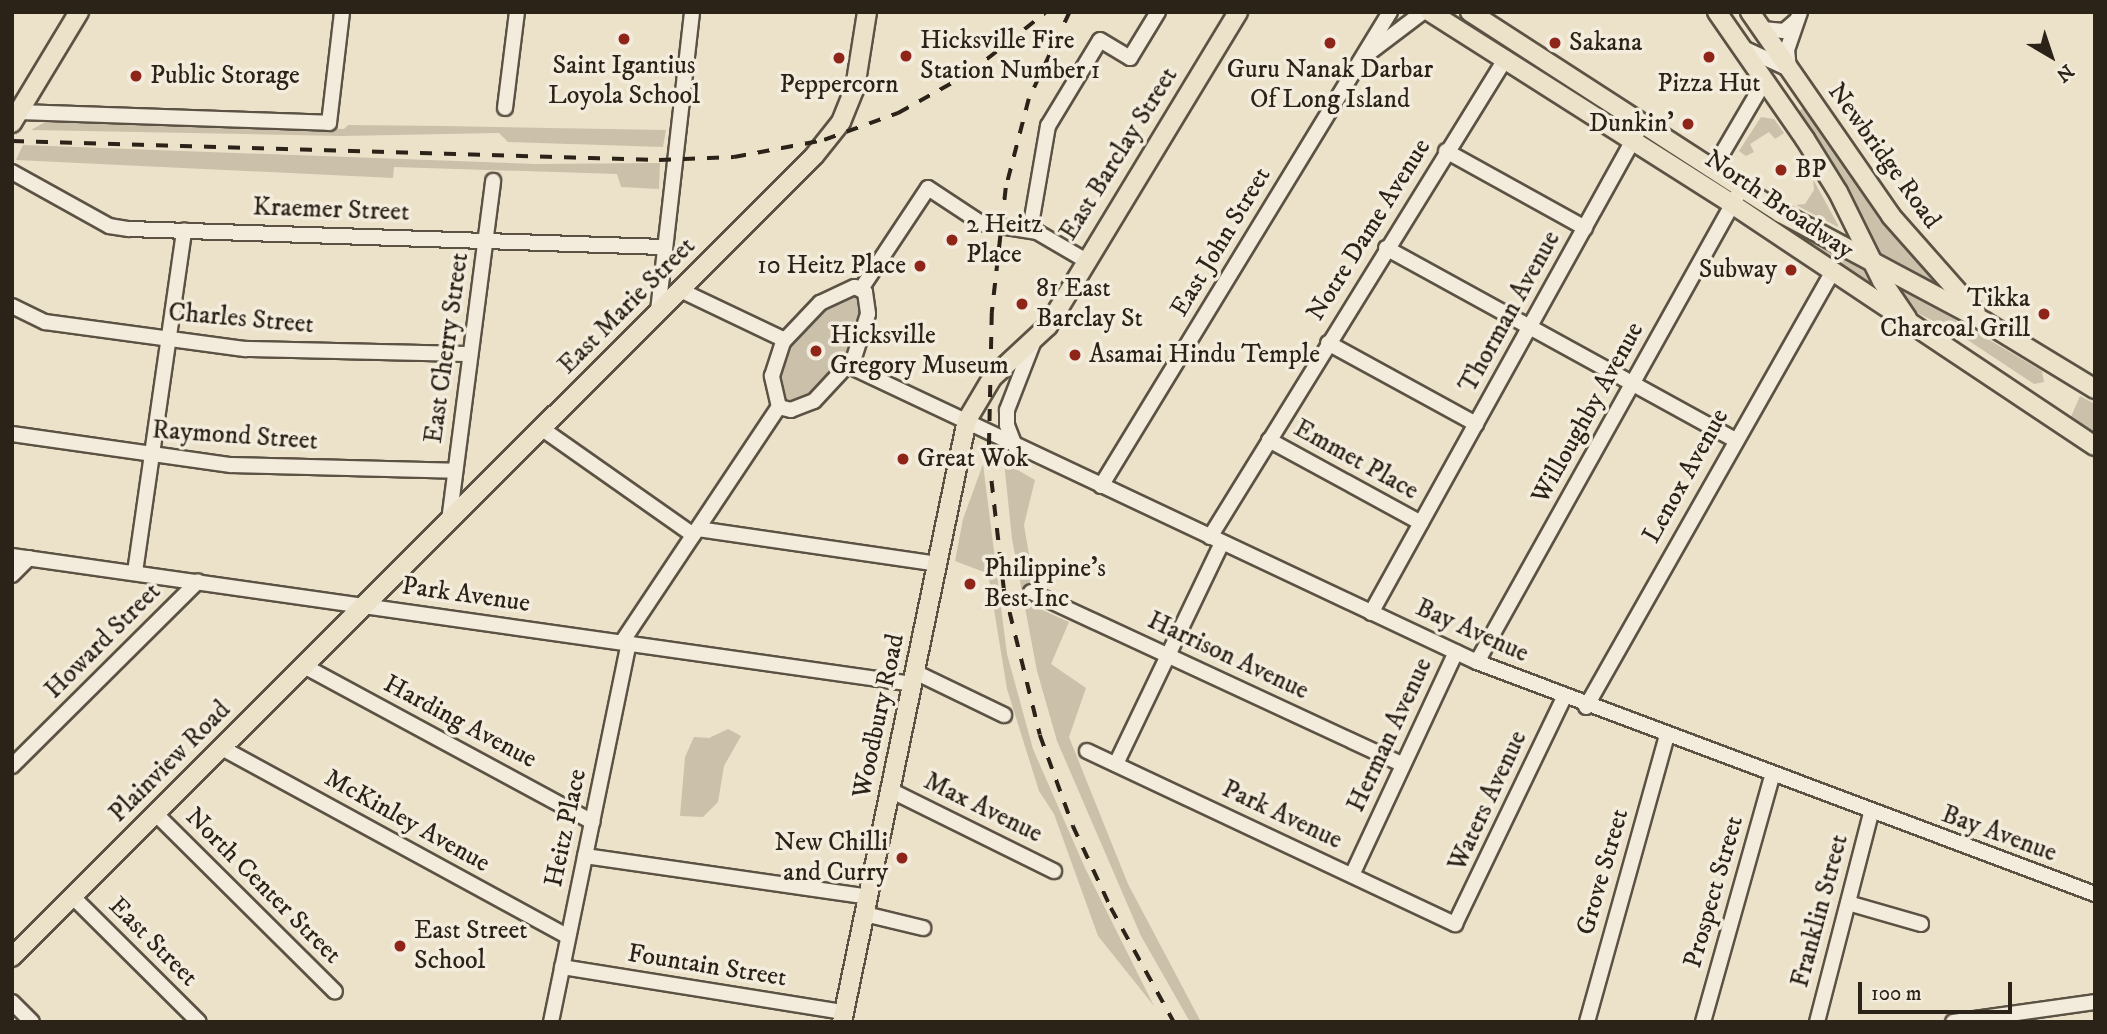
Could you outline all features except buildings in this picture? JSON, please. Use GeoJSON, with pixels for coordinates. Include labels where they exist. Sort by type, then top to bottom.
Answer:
{"type":"FeatureCollection","features":[{"type":"Feature","properties":{"kind":"main road"},"geometry":{"type":"LineString","coordinates":[[16,118],[79,12]]}},
{"type":"Feature","properties":{"kind":"main road","name":"East Marie Street"},"geometry":{"type":"LineString","coordinates":[[366,605],[814,156],[841,122],[855,88],[867,12]]}},
{"type":"Feature","properties":{"kind":"main road","name":"East Barclay Street"},"geometry":{"type":"LineString","coordinates":[[967,420],[992,378],[1033,343],[1238,12]]}},
{"type":"Feature","properties":{"kind":"main road","name":"North Broadway"},"geometry":{"type":"LineString","coordinates":[[1430,12],[1637,132],[1713,169],[1872,262],[1985,322],[2095,389]]}},
{"type":"Feature","properties":{"kind":"main road","name":"North Broadway"},"geometry":{"type":"LineString","coordinates":[[1470,12],[1732,204],[1833,271],[1872,302],[1911,323],[2095,446]]}},
{"type":"Feature","properties":{"kind":"main road","name":"Newbridge Road"},"geometry":{"type":"LineString","coordinates":[[1717,12],[1838,192],[1872,262],[1911,323]]}},
{"type":"Feature","properties":{"kind":"main road","name":"Newbridge Road"},"geometry":{"type":"LineString","coordinates":[[1750,12],[1891,216],[1985,322]]}},
{"type":"Feature","properties":{"kind":"main road","name":"Woodbury Road"},"geometry":{"type":"LineString","coordinates":[[843,1017],[967,420]]}},
{"type":"Feature","properties":{"kind":"main road","name":"Plainview Road"},"geometry":{"type":"LineString","coordinates":[[12,957],[366,605]]}},
{"type":"Feature","properties":{"kind":"street"},"geometry":{"type":"LineString","coordinates":[[16,118],[329,123],[342,12]]}},
{"type":"Feature","properties":{"kind":"street"},"geometry":{"type":"LineString","coordinates":[[505,108],[517,12]]}},
{"type":"Feature","properties":{"kind":"street"},"geometry":{"type":"LineString","coordinates":[[658,311],[663,247],[692,12]]}},
{"type":"Feature","properties":{"kind":"street"},"geometry":{"type":"LineString","coordinates":[[1030,230],[1048,126],[1100,40],[1130,58],[1158,12]]}},
{"type":"Feature","properties":{"kind":"street","name":"East John Street"},"geometry":{"type":"LineString","coordinates":[[1101,486],[1390,12]]}},
{"type":"Feature","properties":{"kind":"street","name":"East John Street"},"geometry":{"type":"LineString","coordinates":[[1361,59],[1423,12]]}},
{"type":"Feature","properties":{"kind":"street"},"geometry":{"type":"LineString","coordinates":[[1789,69],[1787,50],[1798,16]]}},
{"type":"Feature","properties":{"kind":"street"},"geometry":{"type":"LineString","coordinates":[[1762,29],[1784,31],[1798,16]]}},
{"type":"Feature","properties":{"kind":"street"},"geometry":{"type":"LineString","coordinates":[[1740,47],[1789,69]]}},
{"type":"Feature","properties":{"kind":"street","name":"Notre Dame Avenue"},"geometry":{"type":"LineString","coordinates":[[1116,764],[1168,655],[1216,540],[1269,440],[1386,247],[1506,58]]}},
{"type":"Feature","properties":{"kind":"street"},"geometry":{"type":"LineString","coordinates":[[1713,169],[1764,82]]}},
{"type":"Feature","properties":{"kind":"street","name":"Thorman Avenue"},"geometry":{"type":"LineString","coordinates":[[1371,613],[1637,132]]}},
{"type":"Feature","properties":{"kind":"street"},"geometry":{"type":"LineString","coordinates":[[1446,151],[1585,228]]}},
{"type":"Feature","properties":{"kind":"street","name":"Kraemer Street"},"geometry":{"type":"LineString","coordinates":[[12,172],[109,226],[663,247]]}},
{"type":"Feature","properties":{"kind":"street","name":"East Cherry Street"},"geometry":{"type":"LineString","coordinates":[[449,521],[493,181]]}},
{"type":"Feature","properties":{"kind":"street"},"geometry":{"type":"LineString","coordinates":[[861,289],[868,317],[849,366],[814,401],[791,410],[779,407],[772,376],[785,340],[834,294],[861,289],[928,188],[981,223],[1030,230],[1085,260]]}},
{"type":"Feature","properties":{"kind":"street","name":"Willoughby Avenue"},"geometry":{"type":"LineString","coordinates":[[1476,662],[1742,188]]}},
{"type":"Feature","properties":{"kind":"street"},"geometry":{"type":"LineString","coordinates":[[135,572],[184,230]]}},
{"type":"Feature","properties":{"kind":"street"},"geometry":{"type":"LineString","coordinates":[[1386,247],[1734,439]]}},
{"type":"Feature","properties":{"kind":"street","name":"Lenox Avenue"},"geometry":{"type":"LineString","coordinates":[[1586,706],[1734,439],[1833,271]]}},
{"type":"Feature","properties":{"kind":"street"},"geometry":{"type":"LineString","coordinates":[[680,290],[785,340]]}},
{"type":"Feature","properties":{"kind":"street","name":"Charles Street"},"geometry":{"type":"LineString","coordinates":[[12,306],[45,322],[246,349],[470,354]]}},
{"type":"Feature","properties":{"kind":"street"},"geometry":{"type":"LineString","coordinates":[[1015,446],[1007,425],[1007,410],[1033,343]]}},
{"type":"Feature","properties":{"kind":"street"},"geometry":{"type":"LineString","coordinates":[[1328,343],[1476,424]]}},
{"type":"Feature","properties":{"kind":"street","name":"Bay Avenue"},"geometry":{"type":"LineString","coordinates":[[849,366],[1476,662],[1772,776],[2095,894]]}},
{"type":"Feature","properties":{"kind":"street","name":"Heitz Place"},"geometry":{"type":"LineString","coordinates":[[551,1022],[625,643],[779,407]]}},
{"type":"Feature","properties":{"kind":"street"},"geometry":{"type":"LineString","coordinates":[[541,428],[695,532],[937,564]]}},
{"type":"Feature","properties":{"kind":"street","name":"Raymond Street"},"geometry":{"type":"LineString","coordinates":[[12,434],[231,465],[455,471]]}},
{"type":"Feature","properties":{"kind":"street","name":"Emmet Place"},"geometry":{"type":"LineString","coordinates":[[1269,440],[1421,523]]}},
{"type":"Feature","properties":{"kind":"street","name":"Park Avenue"},"geometry":{"type":"LineString","coordinates":[[12,556],[625,643],[914,678],[1004,715]]}},
{"type":"Feature","properties":{"kind":"street"},"geometry":{"type":"LineString","coordinates":[[12,575],[29,558]]}},
{"type":"Feature","properties":{"kind":"street","name":"Howard Street"},"geometry":{"type":"LineString","coordinates":[[12,766],[198,581]]}},
{"type":"Feature","properties":{"kind":"street","name":"Harrison Avenue"},"geometry":{"type":"LineString","coordinates":[[1031,592],[1403,765]]}},
{"type":"Feature","properties":{"kind":"street","name":"Herman Avenue"},"geometry":{"type":"LineString","coordinates":[[1352,876],[1456,652]]}},
{"type":"Feature","properties":{"kind":"street","name":"Harding Avenue"},"geometry":{"type":"LineString","coordinates":[[304,666],[592,822]]}},
{"type":"Feature","properties":{"kind":"street","name":"Waters Avenue"},"geometry":{"type":"LineString","coordinates":[[1455,925],[1564,698]]}},
{"type":"Feature","properties":{"kind":"street","name":"Grove Street"},"geometry":{"type":"LineString","coordinates":[[1587,1022],[1667,736]]}},
{"type":"Feature","properties":{"kind":"street","name":"McKinley Avenue"},"geometry":{"type":"LineString","coordinates":[[222,748],[568,937]]}},
{"type":"Feature","properties":{"kind":"street","name":"Park Avenue"},"geometry":{"type":"LineString","coordinates":[[1087,751],[1455,925]]}},
{"type":"Feature","properties":{"kind":"street","name":"Prospect Street"},"geometry":{"type":"LineString","coordinates":[[1703,1022],[1772,776]]}},
{"type":"Feature","properties":{"kind":"street","name":"Max Avenue"},"geometry":{"type":"LineString","coordinates":[[890,790],[1054,871]]}},
{"type":"Feature","properties":{"kind":"street","name":"Franklin Street"},"geometry":{"type":"LineString","coordinates":[[1817,1022],[1871,813]]}},
{"type":"Feature","properties":{"kind":"street","name":"North Center Street"},"geometry":{"type":"LineString","coordinates":[[156,814],[335,992]]}},
{"type":"Feature","properties":{"kind":"street"},"geometry":{"type":"LineString","coordinates":[[585,856],[866,906],[923,928]]}},
{"type":"Feature","properties":{"kind":"street","name":"East Street"},"geometry":{"type":"LineString","coordinates":[[74,897],[199,1022]]}},
{"type":"Feature","properties":{"kind":"street"},"geometry":{"type":"LineString","coordinates":[[1848,903],[1921,924]]}},
{"type":"Feature","properties":{"kind":"street","name":"Fountain Street"},"geometry":{"type":"LineString","coordinates":[[562,967],[843,1017]]}},
{"type":"Feature","properties":{"kind":"street"},"geometry":{"type":"LineString","coordinates":[[12,1002],[32,1022]]}},
{"type":"Feature","properties":{"kind":"street"},"geometry":{"type":"LineString","coordinates":[[1953,1022],[2095,1002]]}},
{"type":"Feature","properties":{"kind":"shaded area"},"geometry":{"type":"Polygon","coordinates":[[[1803,108],[1890,231],[1942,290],[1877,261],[1796,114],[1803,108]]]}},
{"type":"Feature","properties":{"kind":"shaded area"},"geometry":{"type":"Polygon","coordinates":[[[1761,117],[1774,119],[1784,133],[1775,139],[1769,132],[1750,144],[1754,152],[1746,156],[1739,151],[1761,117]]]}},
{"type":"Feature","properties":{"kind":"shaded area"},"geometry":{"type":"Polygon","coordinates":[[[47,121],[344,129],[348,125],[666,130],[663,147],[508,142],[499,133],[341,136],[31,130],[47,121]]]}},
{"type":"Feature","properties":{"kind":"shaded area"},"geometry":{"type":"Polygon","coordinates":[[[23,145],[534,164],[660,163],[659,189],[621,187],[617,174],[394,167],[393,178],[16,160],[23,145]]]}},
{"type":"Feature","properties":{"kind":"shaded area"},"geometry":{"type":"Polygon","coordinates":[[[1813,179],[1838,227],[1796,205],[1805,204],[1814,190],[1813,179]]]}},
{"type":"Feature","properties":{"kind":"shaded area"},"geometry":{"type":"Polygon","coordinates":[[[1779,224],[1807,234],[1868,269],[1880,294],[1776,228],[1779,224]]]}},
{"type":"Feature","properties":{"kind":"shaded area"},"geometry":{"type":"Polygon","coordinates":[[[1893,283],[2042,371],[2044,382],[2034,384],[1954,331],[1907,308],[1893,283]]]}},
{"type":"Feature","properties":{"kind":"shaded area"},"geometry":{"type":"Polygon","coordinates":[[[861,290],[862,336],[825,391],[791,409],[775,391],[787,341],[809,316],[861,290]]]}},
{"type":"Feature","properties":{"kind":"shaded area"},"geometry":{"type":"Polygon","coordinates":[[[2080,396],[2095,404],[2095,435],[2070,419],[2080,396]]]}},
{"type":"Feature","properties":{"kind":"shaded area"},"geometry":{"type":"Polygon","coordinates":[[[1004,462],[1035,480],[1024,525],[1038,608],[1069,622],[1051,664],[1086,688],[1069,737],[1128,884],[1201,1022],[1190,1022],[1141,936],[1057,741],[1037,671],[1012,539],[1004,462]]]}},
{"type":"Feature","properties":{"kind":"shaded area"},"geometry":{"type":"Polygon","coordinates":[[[983,464],[1007,654],[1033,749],[1085,868],[1154,1006],[1098,936],[1054,814],[1039,791],[1007,689],[989,579],[984,572],[955,561],[963,519],[983,464]]]}},
{"type":"Feature","properties":{"kind":"shaded area"},"geometry":{"type":"Polygon","coordinates":[[[728,729],[741,736],[724,766],[718,802],[703,817],[680,816],[685,757],[694,737],[709,738],[728,729]]]}},
{"type":"Feature","properties":{"kind":"railway"},"geometry":{"type":"LineString","coordinates":[[12,141],[659,160],[734,157],[824,140],[898,113],[968,74],[1046,12]]}},
{"type":"Feature","properties":{"kind":"railway"},"geometry":{"type":"LineString","coordinates":[[1070,12],[1029,99],[1006,188],[992,313],[989,457],[1004,589],[1040,735],[1073,826],[1111,908],[1174,1022]]}},
{"type":"Feature","properties":{"kind":"place","name":"Saint Igantius Loyola School"},"geometry":{"type":"Point","coordinates":[624,39]}},
{"type":"Feature","properties":{"kind":"place","name":"Guru Nanak Darbar Of Long Island"},"geometry":{"type":"Point","coordinates":[1330,43]}},
{"type":"Feature","properties":{"kind":"place","name":"Sakana"},"geometry":{"type":"Point","coordinates":[1555,43]}},
{"type":"Feature","properties":{"kind":"place","name":"Hicksville Fire Station Number 1"},"geometry":{"type":"Point","coordinates":[906,56]}},
{"type":"Feature","properties":{"kind":"place","name":"Pizza Hut"},"geometry":{"type":"Point","coordinates":[1709,57]}},
{"type":"Feature","properties":{"kind":"place","name":"Peppercorn"},"geometry":{"type":"Point","coordinates":[839,58]}},
{"type":"Feature","properties":{"kind":"place","name":"Public Storage"},"geometry":{"type":"Point","coordinates":[136,76]}},
{"type":"Feature","properties":{"kind":"place","name":"Dunkin'"},"geometry":{"type":"Point","coordinates":[1688,124]}},
{"type":"Feature","properties":{"kind":"place","name":"BP"},"geometry":{"type":"Point","coordinates":[1781,170]}},
{"type":"Feature","properties":{"kind":"place","name":"2 Heitz Place"},"geometry":{"type":"Point","coordinates":[952,240]}},
{"type":"Feature","properties":{"kind":"place","name":"10 Heitz Place"},"geometry":{"type":"Point","coordinates":[920,266]}},
{"type":"Feature","properties":{"kind":"place","name":"Subway"},"geometry":{"type":"Point","coordinates":[1791,270]}},
{"type":"Feature","properties":{"kind":"place","name":"81 East Barclay St"},"geometry":{"type":"Point","coordinates":[1022,304]}},
{"type":"Feature","properties":{"kind":"place","name":"Tikka Charcoal Grill"},"geometry":{"type":"Point","coordinates":[2044,314]}},
{"type":"Feature","properties":{"kind":"place","name":"Hicksville Gregory Museum"},"geometry":{"type":"Point","coordinates":[816,351]}},
{"type":"Feature","properties":{"kind":"place","name":"Asamai Hindu Temple"},"geometry":{"type":"Point","coordinates":[1075,355]}},
{"type":"Feature","properties":{"kind":"place","name":"Great Wok"},"geometry":{"type":"Point","coordinates":[903,459]}},
{"type":"Feature","properties":{"kind":"place","name":"Philippine's Best Inc"},"geometry":{"type":"Point","coordinates":[970,584]}},
{"type":"Feature","properties":{"kind":"place","name":"New Chilli and Curry"},"geometry":{"type":"Point","coordinates":[902,858]}},
{"type":"Feature","properties":{"kind":"place","name":"East Street School"},"geometry":{"type":"Point","coordinates":[400,946]}}]}
